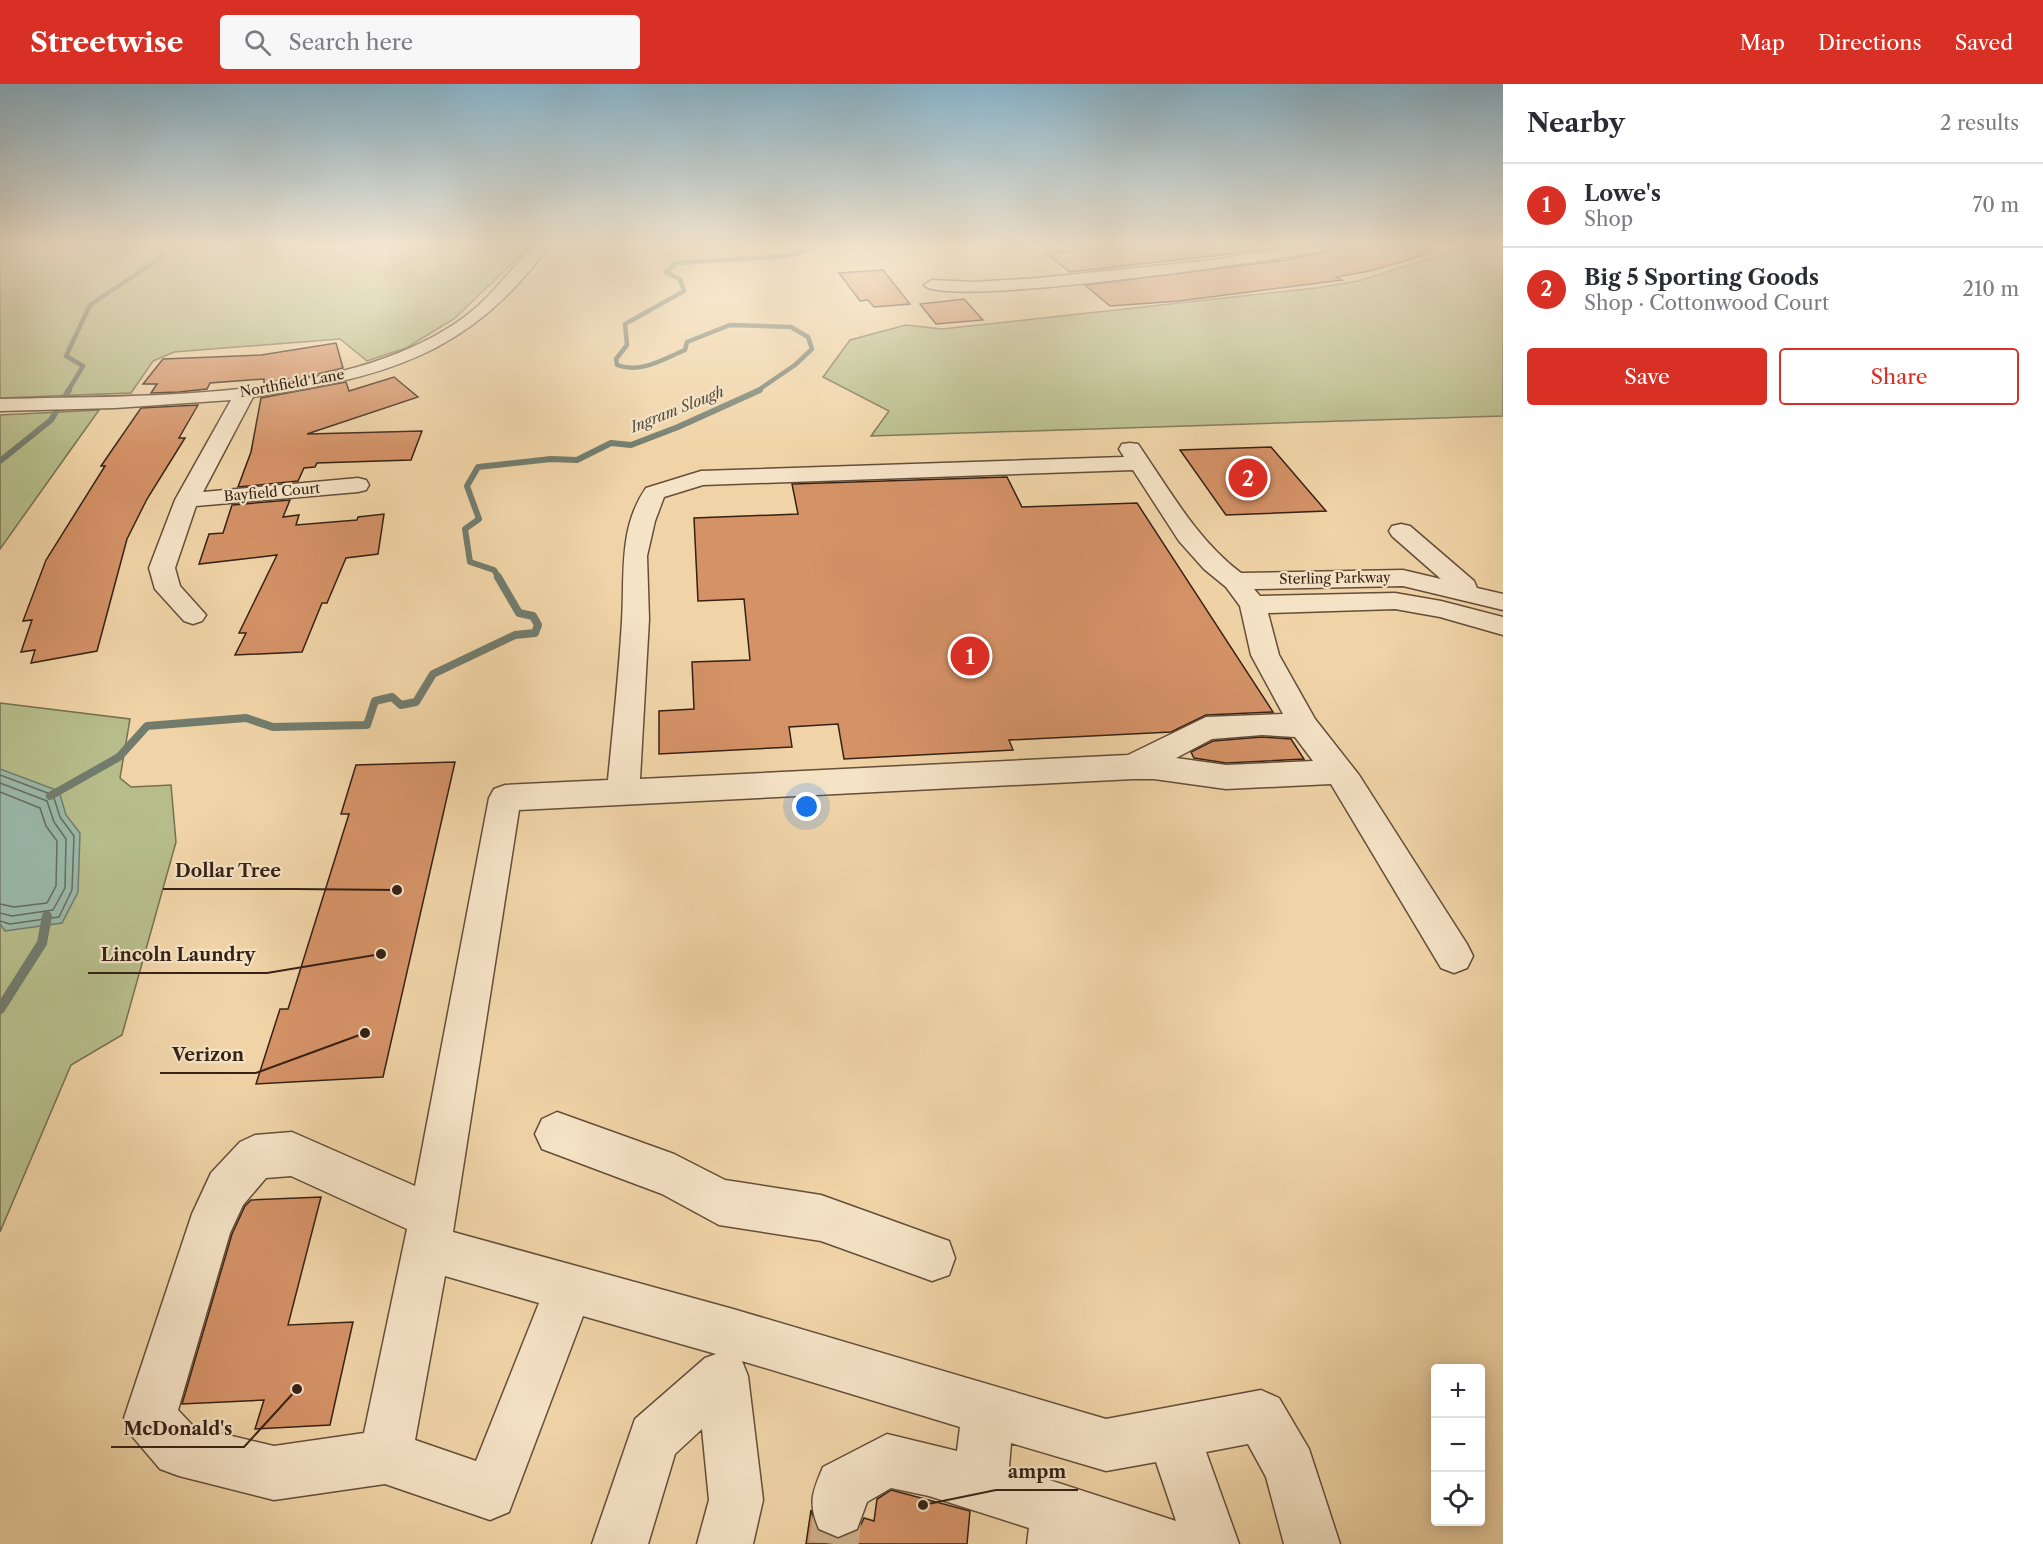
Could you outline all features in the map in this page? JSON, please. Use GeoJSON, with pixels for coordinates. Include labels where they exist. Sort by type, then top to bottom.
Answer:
{"type":"FeatureCollection","features":[{"type":"Feature","properties":{"kind":"street","name":"Northfield Lane"},"geometry":{"type":"LineString","coordinates":[[0,405],[245,393],[350,374],[416,351],[477,314]]}},
{"type":"Feature","properties":{"kind":"street"},"geometry":{"type":"LineString","coordinates":[[193,615],[168,589],[162,568],[187,500],[245,393]]}},
{"type":"Feature","properties":{"kind":"street"},"geometry":{"type":"LineString","coordinates":[[623,791],[636,619],[635,556],[643,521],[654,493],[701,477],[1135,456],[1188,536],[1244,593],[1265,655],[1304,726],[1340,772],[1454,956]]}},
{"type":"Feature","properties":{"kind":"street","name":"Bayfield Court"},"geometry":{"type":"LineString","coordinates":[[187,500],[358,485]]}},
{"type":"Feature","properties":{"kind":"street"},"geometry":{"type":"LineString","coordinates":[[1401,531],[1473,594]]}},
{"type":"Feature","properties":{"kind":"street","name":"Sterling Parkway"},"geometry":{"type":"LineString","coordinates":[[1244,593],[1403,578],[1503,603]]}},
{"type":"Feature","properties":{"kind":"street","name":"Sterling Parkway"},"geometry":{"type":"LineString","coordinates":[[1244,593],[1395,601],[1441,609],[1503,626]]}},
{"type":"Feature","properties":{"kind":"street"},"geometry":{"type":"LineString","coordinates":[[1133,767],[1206,728],[1262,724],[1304,726]]}},
{"type":"Feature","properties":{"kind":"street"},"geometry":{"type":"LineString","coordinates":[[385,1457],[430,1232],[505,798],[1133,767],[1154,767],[1226,777],[1340,772]]}},
{"type":"Feature","properties":{"kind":"street"},"geometry":{"type":"LineString","coordinates":[[557,1134],[674,1176],[719,1202],[821,1218],[932,1258]]}},
{"type":"Feature","properties":{"kind":"street"},"geometry":{"type":"LineString","coordinates":[[568,1287],[490,1493],[385,1457],[274,1473],[179,1450],[150,1418],[208,1230],[227,1189],[255,1157],[291,1154],[430,1232],[568,1287],[1106,1445],[1261,1416],[1290,1468],[1312,1544]]}},
{"type":"Feature","properties":{"kind":"street"},"geometry":{"type":"LineString","coordinates":[[620,1544],[654,1438],[723,1376],[736,1500],[725,1544]]}},
{"type":"Feature","properties":{"kind":"street"},"geometry":{"type":"LineString","coordinates":[[981,1485],[987,1410]]}},
{"type":"Feature","properties":{"kind":"street"},"geometry":{"type":"LineString","coordinates":[[1173,1433],[1211,1544]]}},
{"type":"Feature","properties":{"kind":"street"},"geometry":{"type":"LineString","coordinates":[[838,1510],[842,1486],[887,1461],[929,1469],[981,1485],[1057,1527],[1164,1544]]}},
{"type":"Feature","properties":{"kind":"green space"},"geometry":{"type":"Polygon","coordinates":[[[0,314],[459,314],[406,348],[367,361],[340,339],[174,352],[153,361],[131,393],[0,398],[0,314]]]}},
{"type":"Feature","properties":{"kind":"green space"},"geometry":{"type":"Polygon","coordinates":[[[1078,314],[1503,314],[1503,416],[871,436],[889,411],[823,377],[850,340],[906,325],[942,329],[1078,314]]]}},
{"type":"Feature","properties":{"kind":"green space"},"geometry":{"type":"Polygon","coordinates":[[[99,410],[0,549],[0,415],[99,410]]]}},
{"type":"Feature","properties":{"kind":"green space"},"geometry":{"type":"Polygon","coordinates":[[[0,703],[130,719],[120,778],[131,787],[171,785],[176,842],[122,1035],[71,1065],[0,1232],[0,703]]]}},
{"type":"Feature","properties":{"kind":"water"},"geometry":{"type":"Polygon","coordinates":[[[0,769],[59,791],[66,815],[80,833],[78,892],[62,923],[5,931],[0,924],[0,769]]]}},
{"type":"Feature","properties":{"kind":"building"},"geometry":{"type":"Polygon","coordinates":[[[928,314],[978,314],[983,320],[936,324],[928,314]]]}},
{"type":"Feature","properties":{"kind":"building"},"geometry":{"type":"Polygon","coordinates":[[[336,343],[343,368],[305,377],[264,383],[264,379],[210,383],[207,389],[179,392],[151,393],[157,384],[143,384],[163,359],[261,355],[336,343]]]}},
{"type":"Feature","properties":{"kind":"building"},"geometry":{"type":"Polygon","coordinates":[[[394,377],[418,397],[307,434],[422,431],[411,460],[317,463],[315,467],[304,468],[298,481],[238,487],[251,452],[261,398],[346,382],[349,391],[394,377]]]}},
{"type":"Feature","properties":{"kind":"building"},"geometry":{"type":"Polygon","coordinates":[[[198,405],[179,438],[185,438],[147,499],[127,539],[97,651],[31,663],[35,650],[21,652],[32,620],[23,621],[46,560],[105,466],[101,466],[141,408],[198,405]]]}},
{"type":"Feature","properties":{"kind":"building"},"geometry":{"type":"Polygon","coordinates":[[[1271,447],[1326,511],[1226,515],[1180,450],[1271,447]]]}},
{"type":"Feature","properties":{"kind":"building"},"geometry":{"type":"Polygon","coordinates":[[[1007,477],[1022,507],[1137,503],[1273,712],[1206,715],[1171,732],[1009,740],[1013,750],[844,759],[838,724],[789,727],[792,747],[659,754],[659,711],[694,709],[692,662],[750,660],[744,599],[698,601],[694,518],[798,514],[792,484],[1007,477]]]}},
{"type":"Feature","properties":{"kind":"building"},"geometry":{"type":"Polygon","coordinates":[[[290,500],[283,517],[299,515],[296,525],[357,520],[358,517],[384,514],[378,554],[346,558],[327,603],[322,603],[302,652],[235,655],[246,633],[239,633],[277,555],[199,564],[209,534],[223,533],[232,505],[290,500]]]}},
{"type":"Feature","properties":{"kind":"building"},"geometry":{"type":"Polygon","coordinates":[[[1262,737],[1291,739],[1304,759],[1226,763],[1194,758],[1191,752],[1213,741],[1262,737]]]}},
{"type":"Feature","properties":{"kind":"building"},"geometry":{"type":"Polygon","coordinates":[[[455,762],[383,1077],[256,1084],[280,1009],[288,1009],[349,814],[341,814],[356,765],[455,762]]]}},
{"type":"Feature","properties":{"kind":"building"},"geometry":{"type":"Polygon","coordinates":[[[321,1197],[288,1325],[353,1322],[330,1425],[255,1429],[264,1400],[182,1404],[232,1234],[245,1206],[251,1200],[321,1197]]]}},
{"type":"Feature","properties":{"kind":"building"},"geometry":{"type":"Polygon","coordinates":[[[891,1490],[970,1511],[967,1544],[806,1544],[811,1510],[817,1530],[839,1539],[858,1531],[864,1518],[874,1521],[877,1499],[891,1490]]]}},
{"type":"Feature","properties":{"kind":"waterway","name":"Ingram Slough"},"geometry":{"type":"LineString","coordinates":[[68,391],[83,366],[66,356],[86,314]]}},
{"type":"Feature","properties":{"kind":"waterway","name":"Ingram Slough"},"geometry":{"type":"LineString","coordinates":[[643,314],[625,324],[627,345],[616,359],[617,365],[635,368],[660,361],[685,350],[687,342],[730,325],[791,327],[808,337],[812,349],[795,365],[757,391]]}},
{"type":"Feature","properties":{"kind":"waterway","name":"Ingram Slough"},"geometry":{"type":"LineString","coordinates":[[0,461],[51,420],[69,390]]}},
{"type":"Feature","properties":{"kind":"waterway","name":"Ingram Slough"},"geometry":{"type":"LineString","coordinates":[[499,578],[494,570],[470,562],[465,529],[479,519],[467,486],[478,467],[551,459],[577,460],[611,443],[631,445],[678,427],[760,390]]}},
{"type":"Feature","properties":{"kind":"waterway","name":"Ingram Slough"},"geometry":{"type":"LineString","coordinates":[[50,796],[119,757],[147,726],[246,718],[273,727],[367,725],[375,701],[392,697],[401,705],[416,702],[433,674],[515,635],[535,633],[538,625],[533,616],[519,613],[498,577]]}},
{"type":"Feature","properties":{"kind":"waterway","name":"Ingram Slough"},"geometry":{"type":"LineString","coordinates":[[0,1009],[42,943],[47,916]]}},
{"type":"Feature","properties":{"kind":"tunnel"},"geometry":{"type":"LineString","coordinates":[[834,1544],[838,1510]]}},
{"type":"Feature","properties":{"kind":"place","name":"Big 5 Sporting Goods"},"geometry":{"type":"Point","coordinates":[1248,478]}},
{"type":"Feature","properties":{"kind":"place","name":"Lowe's"},"geometry":{"type":"Point","coordinates":[970,656]}},
{"type":"Feature","properties":{"kind":"place","name":"Dollar Tree"},"geometry":{"type":"Point","coordinates":[397,890]}},
{"type":"Feature","properties":{"kind":"place","name":"Lincoln Laundry"},"geometry":{"type":"Point","coordinates":[381,954]}},
{"type":"Feature","properties":{"kind":"place","name":"Verizon"},"geometry":{"type":"Point","coordinates":[365,1033]}},
{"type":"Feature","properties":{"kind":"place","name":"McDonald's"},"geometry":{"type":"Point","coordinates":[297,1389]}},
{"type":"Feature","properties":{"kind":"place","name":"ampm"},"geometry":{"type":"Point","coordinates":[923,1505]}}]}
